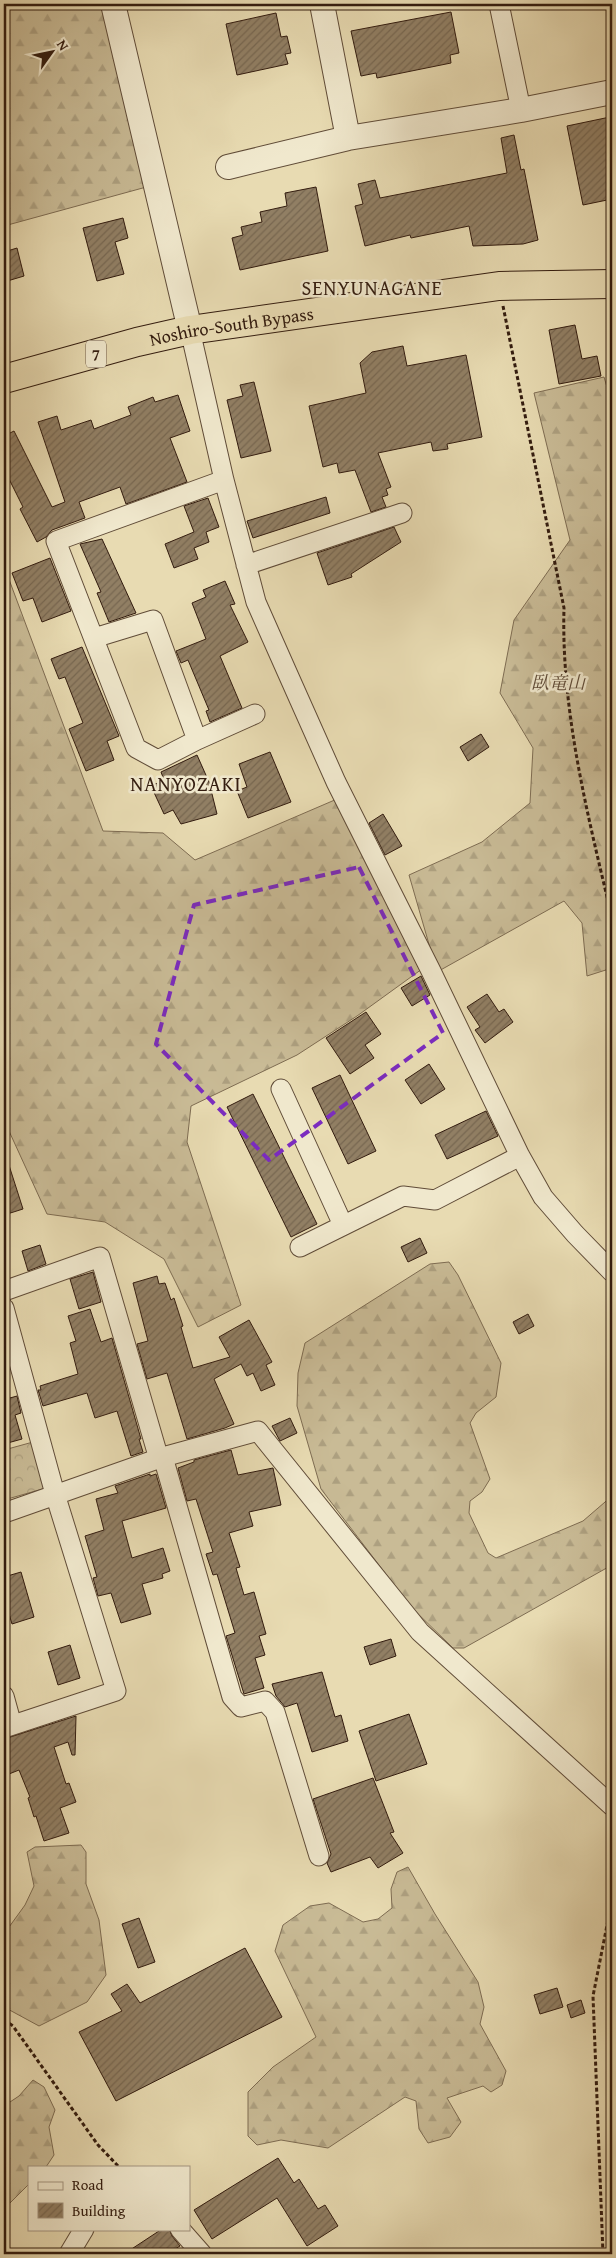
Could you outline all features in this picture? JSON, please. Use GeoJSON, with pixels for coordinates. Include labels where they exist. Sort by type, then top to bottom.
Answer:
{"type":"FeatureCollection","features":[{"type":"Feature","properties":{"kind":"highway","name":"Noshiro-South Bypass"},"geometry":{"type":"LineString","coordinates":[[4,379],[137,342],[190,330],[499,286],[612,284]]}},
{"type":"Feature","properties":{"kind":"street"},"geometry":{"type":"LineString","coordinates":[[113,4],[224,480],[256,602],[336,782],[431,970],[520,1156],[543,1197],[575,1234],[612,1272]]}},
{"type":"Feature","properties":{"kind":"street"},"geometry":{"type":"LineString","coordinates":[[322,4],[348,138]]}},
{"type":"Feature","properties":{"kind":"street"},"geometry":{"type":"LineString","coordinates":[[499,4],[521,110]]}},
{"type":"Feature","properties":{"kind":"street"},"geometry":{"type":"LineString","coordinates":[[228,167],[348,138],[521,110],[612,92]]}},
{"type":"Feature","properties":{"kind":"street"},"geometry":{"type":"LineString","coordinates":[[224,480],[56,541],[136,748],[158,760],[255,714]]}},
{"type":"Feature","properties":{"kind":"street"},"geometry":{"type":"LineString","coordinates":[[246,565],[402,513]]}},
{"type":"Feature","properties":{"kind":"street"},"geometry":{"type":"LineString","coordinates":[[94,638],[153,620],[198,740]]}},
{"type":"Feature","properties":{"kind":"street"},"geometry":{"type":"LineString","coordinates":[[281,1089],[343,1225]]}},
{"type":"Feature","properties":{"kind":"street"},"geometry":{"type":"LineString","coordinates":[[300,1247],[403,1196],[435,1200],[520,1156]]}},
{"type":"Feature","properties":{"kind":"street"},"geometry":{"type":"LineString","coordinates":[[4,1291],[100,1257],[232,1698],[242,1707],[265,1701],[275,1712],[319,1856]]}},
{"type":"Feature","properties":{"kind":"street"},"geometry":{"type":"LineString","coordinates":[[4,1308],[55,1494],[116,1691],[8,1726],[4,1696]]}},
{"type":"Feature","properties":{"kind":"street"},"geometry":{"type":"LineString","coordinates":[[4,1513],[160,1458],[258,1431],[420,1632],[612,1806]]}},
{"type":"Feature","properties":{"kind":"street"},"geometry":{"type":"LineString","coordinates":[[69,2254],[83,2230]]}},
{"type":"Feature","properties":{"kind":"street"},"geometry":{"type":"LineString","coordinates":[[181,2230],[202,2254]]}},
{"type":"Feature","properties":{"kind":"path"},"geometry":{"type":"LineString","coordinates":[[499,286],[535,454],[564,608],[563,646],[572,721],[589,820],[612,918]]}},
{"type":"Feature","properties":{"kind":"path"},"geometry":{"type":"LineString","coordinates":[[603,2254],[593,1996],[612,1900]]}},
{"type":"Feature","properties":{"kind":"path"},"geometry":{"type":"LineString","coordinates":[[4,2020],[12,2026],[98,2145],[118,2166]]}},
{"type":"Feature","properties":{"kind":"highlighted area"},"geometry":{"type":"Polygon","coordinates":[[[359,867],[443,1033],[269,1160],[156,1044],[194,905],[359,867]]]}},
{"type":"Feature","properties":{"kind":"green space"},"geometry":{"type":"Polygon","coordinates":[[[4,4],[103,4],[150,186],[4,226],[4,4]]]}},
{"type":"Feature","properties":{"kind":"green space","name":"臥竜山"},"geometry":{"type":"Polygon","coordinates":[[[604,377],[612,404],[612,968],[587,976],[582,923],[564,901],[437,972],[409,875],[482,842],[530,803],[533,748],[500,693],[514,620],[570,540],[534,393],[604,377]]]}},
{"type":"Feature","properties":{"kind":"green space"},"geometry":{"type":"Polygon","coordinates":[[[4,566],[103,831],[163,833],[195,860],[344,796],[422,969],[357,1016],[297,1055],[191,1106],[187,1142],[241,1305],[198,1327],[164,1259],[105,1222],[47,1214],[9,1131],[4,1133],[4,566]]]}},
{"type":"Feature","properties":{"kind":"green space"},"geometry":{"type":"Polygon","coordinates":[[[449,1262],[458,1275],[501,1363],[496,1397],[476,1413],[470,1423],[490,1479],[482,1492],[470,1501],[469,1513],[488,1553],[496,1558],[583,1521],[612,1496],[612,1565],[464,1648],[453,1648],[411,1607],[321,1489],[297,1406],[298,1373],[305,1343],[430,1264],[449,1262]]]}},
{"type":"Feature","properties":{"kind":"green space"},"geometry":{"type":"Polygon","coordinates":[[[33,1442],[46,1488],[4,1500],[4,1450],[33,1442]]]}},
{"type":"Feature","properties":{"kind":"green space"},"geometry":{"type":"Polygon","coordinates":[[[81,1845],[86,1852],[86,1884],[99,1920],[106,1975],[87,2002],[39,2026],[4,2007],[4,1934],[25,1905],[34,1886],[27,1852],[35,1847],[81,1845]]]}},
{"type":"Feature","properties":{"kind":"green space"},"geometry":{"type":"Polygon","coordinates":[[[408,1867],[478,1982],[484,2007],[480,2024],[506,2071],[502,2085],[491,2092],[483,2086],[447,2098],[461,2122],[450,2137],[428,2143],[419,2129],[416,2101],[405,2097],[328,2148],[281,2140],[257,2145],[248,2136],[248,2092],[273,2067],[316,2037],[275,1951],[283,1925],[310,1906],[329,1903],[363,1922],[378,1919],[392,1908],[391,1889],[397,1872],[408,1867]]]}},
{"type":"Feature","properties":{"kind":"green space"},"geometry":{"type":"Polygon","coordinates":[[[33,2080],[44,2087],[55,2110],[49,2127],[54,2155],[47,2166],[28,2166],[28,2185],[4,2209],[4,2106],[19,2096],[33,2080]]]}},
{"type":"Feature","properties":{"kind":"building"},"geometry":{"type":"Polygon","coordinates":[[[451,12],[459,53],[450,55],[451,63],[377,78],[376,73],[361,76],[351,31],[451,12]]]}},
{"type":"Feature","properties":{"kind":"building"},"geometry":{"type":"Polygon","coordinates":[[[276,13],[281,37],[287,36],[291,53],[285,54],[288,64],[237,75],[226,24],[276,13]]]}},
{"type":"Feature","properties":{"kind":"building"},"geometry":{"type":"Polygon","coordinates":[[[610,117],[612,127],[612,199],[583,205],[567,126],[610,117]]]}},
{"type":"Feature","properties":{"kind":"building"},"geometry":{"type":"Polygon","coordinates":[[[514,135],[521,170],[524,169],[538,240],[523,244],[473,246],[469,226],[411,238],[410,235],[365,246],[355,206],[363,204],[358,184],[375,180],[380,198],[507,173],[501,138],[514,135]]]}},
{"type":"Feature","properties":{"kind":"building"},"geometry":{"type":"Polygon","coordinates":[[[316,187],[328,251],[240,270],[232,238],[243,235],[241,227],[262,222],[260,212],[287,206],[285,193],[316,187]]]}},
{"type":"Feature","properties":{"kind":"building"},"geometry":{"type":"Polygon","coordinates":[[[123,218],[128,238],[115,242],[124,274],[97,281],[83,228],[123,218]]]}},
{"type":"Feature","properties":{"kind":"building"},"geometry":{"type":"Polygon","coordinates":[[[17,248],[24,276],[4,282],[4,252],[17,248]]]}},
{"type":"Feature","properties":{"kind":"building"},"geometry":{"type":"Polygon","coordinates":[[[575,325],[582,359],[597,356],[601,376],[559,384],[549,330],[575,325]]]}},
{"type":"Feature","properties":{"kind":"building"},"geometry":{"type":"Polygon","coordinates":[[[403,346],[407,366],[466,355],[482,437],[447,444],[448,449],[433,451],[431,442],[378,453],[391,487],[386,489],[388,495],[382,497],[386,507],[371,512],[355,470],[339,473],[337,463],[323,467],[309,406],[366,393],[360,363],[372,352],[403,346]]]}},
{"type":"Feature","properties":{"kind":"building"},"geometry":{"type":"Polygon","coordinates":[[[254,382],[271,451],[241,458],[227,400],[243,396],[240,385],[254,382]]]}},
{"type":"Feature","properties":{"kind":"building"},"geometry":{"type":"Polygon","coordinates":[[[178,395],[190,431],[170,438],[187,482],[126,504],[120,487],[79,502],[85,518],[52,530],[46,537],[37,542],[20,509],[23,507],[4,469],[4,436],[14,431],[52,507],[65,502],[38,422],[57,416],[61,430],[91,420],[94,429],[131,415],[128,407],[153,397],[155,402],[178,395]]]}},
{"type":"Feature","properties":{"kind":"building"},"geometry":{"type":"Polygon","coordinates":[[[326,497],[330,513],[253,538],[247,521],[326,497]]]}},
{"type":"Feature","properties":{"kind":"building"},"geometry":{"type":"Polygon","coordinates":[[[208,498],[219,527],[206,532],[209,542],[194,548],[198,559],[174,568],[165,544],[194,532],[184,506],[208,498]]]}},
{"type":"Feature","properties":{"kind":"building"},"geometry":{"type":"Polygon","coordinates":[[[394,527],[401,542],[351,574],[352,577],[328,585],[317,553],[394,527]]]}},
{"type":"Feature","properties":{"kind":"building"},"geometry":{"type":"Polygon","coordinates":[[[102,539],[136,613],[109,622],[97,593],[101,592],[80,544],[102,539]]]}},
{"type":"Feature","properties":{"kind":"building"},"geometry":{"type":"Polygon","coordinates":[[[50,558],[71,611],[42,622],[33,598],[23,601],[12,573],[50,558]]]}},
{"type":"Feature","properties":{"kind":"building"},"geometry":{"type":"Polygon","coordinates":[[[225,581],[235,604],[230,605],[248,642],[220,656],[242,708],[210,722],[206,711],[209,710],[188,660],[181,663],[176,651],[206,639],[192,603],[206,597],[203,590],[225,581]]]}},
{"type":"Feature","properties":{"kind":"building"},"geometry":{"type":"Polygon","coordinates":[[[82,647],[119,736],[107,741],[114,760],[86,771],[69,729],[83,723],[65,677],[59,679],[51,659],[82,647]]]}},
{"type":"Feature","properties":{"kind":"building"},"geometry":{"type":"Polygon","coordinates":[[[481,734],[489,747],[468,761],[460,747],[481,734]]]}},
{"type":"Feature","properties":{"kind":"building"},"geometry":{"type":"Polygon","coordinates":[[[270,752],[291,802],[248,818],[237,791],[247,787],[239,764],[270,752]]]}},
{"type":"Feature","properties":{"kind":"building"},"geometry":{"type":"Polygon","coordinates":[[[197,755],[209,782],[217,814],[181,824],[173,810],[164,814],[151,786],[164,780],[161,772],[197,755]]]}},
{"type":"Feature","properties":{"kind":"building"},"geometry":{"type":"Polygon","coordinates":[[[383,814],[402,846],[385,855],[369,823],[383,814]]]}},
{"type":"Feature","properties":{"kind":"building"},"geometry":{"type":"Polygon","coordinates":[[[421,976],[430,995],[412,1006],[401,988],[421,976]]]}},
{"type":"Feature","properties":{"kind":"building"},"geometry":{"type":"Polygon","coordinates":[[[487,994],[499,1012],[504,1009],[513,1022],[485,1043],[475,1030],[480,1027],[467,1007],[487,994]]]}},
{"type":"Feature","properties":{"kind":"building"},"geometry":{"type":"Polygon","coordinates":[[[366,1012],[381,1034],[365,1045],[374,1058],[350,1074],[326,1038],[366,1012]]]}},
{"type":"Feature","properties":{"kind":"building"},"geometry":{"type":"Polygon","coordinates":[[[429,1064],[445,1089],[421,1104],[405,1080],[429,1064]]]}},
{"type":"Feature","properties":{"kind":"building"},"geometry":{"type":"Polygon","coordinates":[[[340,1075],[376,1151],[348,1164],[312,1088],[340,1075]]]}},
{"type":"Feature","properties":{"kind":"building"},"geometry":{"type":"Polygon","coordinates":[[[253,1094],[317,1224],[291,1237],[227,1107],[253,1094]]]}},
{"type":"Feature","properties":{"kind":"building"},"geometry":{"type":"Polygon","coordinates":[[[486,1111],[498,1136],[447,1159],[435,1135],[486,1111]]]}},
{"type":"Feature","properties":{"kind":"building"},"geometry":{"type":"Polygon","coordinates":[[[4,1159],[7,1159],[23,1209],[4,1215],[4,1159]]]}},
{"type":"Feature","properties":{"kind":"building"},"geometry":{"type":"Polygon","coordinates":[[[420,1238],[427,1253],[408,1262],[401,1247],[420,1238]]]}},
{"type":"Feature","properties":{"kind":"building"},"geometry":{"type":"Polygon","coordinates":[[[40,1245],[46,1264],[28,1271],[22,1251],[40,1245]]]}},
{"type":"Feature","properties":{"kind":"building"},"geometry":{"type":"Polygon","coordinates":[[[93,1272],[101,1302],[79,1309],[70,1279],[93,1272]]]}},
{"type":"Feature","properties":{"kind":"building"},"geometry":{"type":"Polygon","coordinates":[[[157,1276],[159,1284],[165,1283],[171,1300],[174,1298],[193,1368],[230,1357],[219,1337],[249,1320],[272,1362],[266,1365],[275,1385],[261,1391],[253,1373],[247,1376],[241,1364],[214,1379],[234,1424],[187,1439],[167,1373],[147,1379],[137,1344],[148,1341],[133,1283],[157,1276]]]}},
{"type":"Feature","properties":{"kind":"building"},"geometry":{"type":"Polygon","coordinates":[[[90,1309],[101,1342],[112,1338],[141,1439],[139,1439],[143,1452],[131,1456],[117,1411],[95,1418],[87,1393],[43,1406],[38,1390],[41,1390],[40,1386],[78,1374],[70,1343],[76,1341],[68,1316],[90,1309]]]}},
{"type":"Feature","properties":{"kind":"building"},"geometry":{"type":"Polygon","coordinates":[[[528,1314],[534,1326],[519,1334],[513,1322],[528,1314]]]}},
{"type":"Feature","properties":{"kind":"building"},"geometry":{"type":"Polygon","coordinates":[[[4,1391],[7,1391],[10,1398],[17,1396],[21,1413],[15,1415],[22,1439],[4,1444],[4,1391]]]}},
{"type":"Feature","properties":{"kind":"building"},"geometry":{"type":"Polygon","coordinates":[[[290,1418],[297,1433],[280,1441],[272,1426],[290,1418]]]}},
{"type":"Feature","properties":{"kind":"building"},"geometry":{"type":"Polygon","coordinates":[[[231,1450],[238,1475],[273,1468],[281,1505],[249,1512],[253,1526],[229,1533],[240,1567],[236,1568],[244,1595],[254,1592],[266,1634],[259,1636],[265,1655],[255,1658],[264,1688],[244,1694],[226,1636],[235,1633],[217,1574],[213,1575],[206,1554],[213,1552],[196,1499],[187,1501],[178,1468],[194,1462],[194,1460],[231,1450]]]}},
{"type":"Feature","properties":{"kind":"building"},"geometry":{"type":"Polygon","coordinates":[[[150,1474],[150,1476],[156,1474],[166,1508],[122,1521],[132,1558],[163,1548],[170,1571],[162,1574],[163,1578],[142,1584],[151,1614],[121,1623],[111,1593],[98,1596],[93,1578],[97,1577],[85,1536],[104,1530],[96,1499],[118,1493],[115,1486],[150,1474]]]}},
{"type":"Feature","properties":{"kind":"building"},"geometry":{"type":"Polygon","coordinates":[[[21,1572],[34,1617],[12,1624],[4,1597],[4,1577],[21,1572]]]}},
{"type":"Feature","properties":{"kind":"building"},"geometry":{"type":"Polygon","coordinates":[[[391,1639],[396,1656],[370,1665],[364,1647],[391,1639]]]}},
{"type":"Feature","properties":{"kind":"building"},"geometry":{"type":"Polygon","coordinates":[[[70,1645],[80,1678],[58,1685],[48,1652],[70,1645]]]}},
{"type":"Feature","properties":{"kind":"building"},"geometry":{"type":"Polygon","coordinates":[[[322,1672],[335,1717],[341,1715],[348,1741],[312,1752],[297,1703],[285,1707],[276,1696],[272,1684],[322,1672]]]}},
{"type":"Feature","properties":{"kind":"building"},"geometry":{"type":"Polygon","coordinates":[[[409,1714],[427,1764],[376,1781],[359,1731],[409,1714]]]}},
{"type":"Feature","properties":{"kind":"building"},"geometry":{"type":"Polygon","coordinates":[[[76,1716],[75,1755],[72,1755],[68,1742],[54,1747],[66,1784],[69,1783],[76,1802],[60,1808],[69,1833],[44,1841],[19,1770],[9,1774],[4,1759],[4,1739],[76,1716]]]}},
{"type":"Feature","properties":{"kind":"building"},"geometry":{"type":"Polygon","coordinates":[[[373,1778],[394,1832],[390,1833],[403,1853],[378,1868],[370,1857],[331,1872],[327,1863],[331,1854],[313,1799],[373,1778]]]}},
{"type":"Feature","properties":{"kind":"building"},"geometry":{"type":"Polygon","coordinates":[[[139,1918],[155,1962],[138,1968],[122,1924],[139,1918]]]}},
{"type":"Feature","properties":{"kind":"building"},"geometry":{"type":"Polygon","coordinates":[[[245,1948],[282,2017],[116,2101],[79,2032],[122,2011],[111,1994],[127,1984],[140,2003],[245,1948]]]}},
{"type":"Feature","properties":{"kind":"building"},"geometry":{"type":"Polygon","coordinates":[[[557,1988],[563,2007],[540,2014],[534,1995],[557,1988]]]}},
{"type":"Feature","properties":{"kind":"building"},"geometry":{"type":"Polygon","coordinates":[[[581,2000],[585,2013],[571,2018],[567,2005],[581,2000]]]}},
{"type":"Feature","properties":{"kind":"building"},"geometry":{"type":"Polygon","coordinates":[[[278,2158],[294,2183],[299,2179],[318,2209],[325,2205],[338,2226],[307,2246],[277,2198],[212,2239],[194,2210],[278,2158]]]}},
{"type":"Feature","properties":{"kind":"building"},"geometry":{"type":"Polygon","coordinates":[[[160,2230],[169,2230],[180,2246],[167,2254],[124,2254],[160,2230]]]}},
{"type":"Feature","properties":{"kind":"district","name":"SENYUNAGANE"},"geometry":{"type":"Point","coordinates":[372,287]}},
{"type":"Feature","properties":{"kind":"district","name":"NANYOZAKI"},"geometry":{"type":"Point","coordinates":[186,783]}}]}
